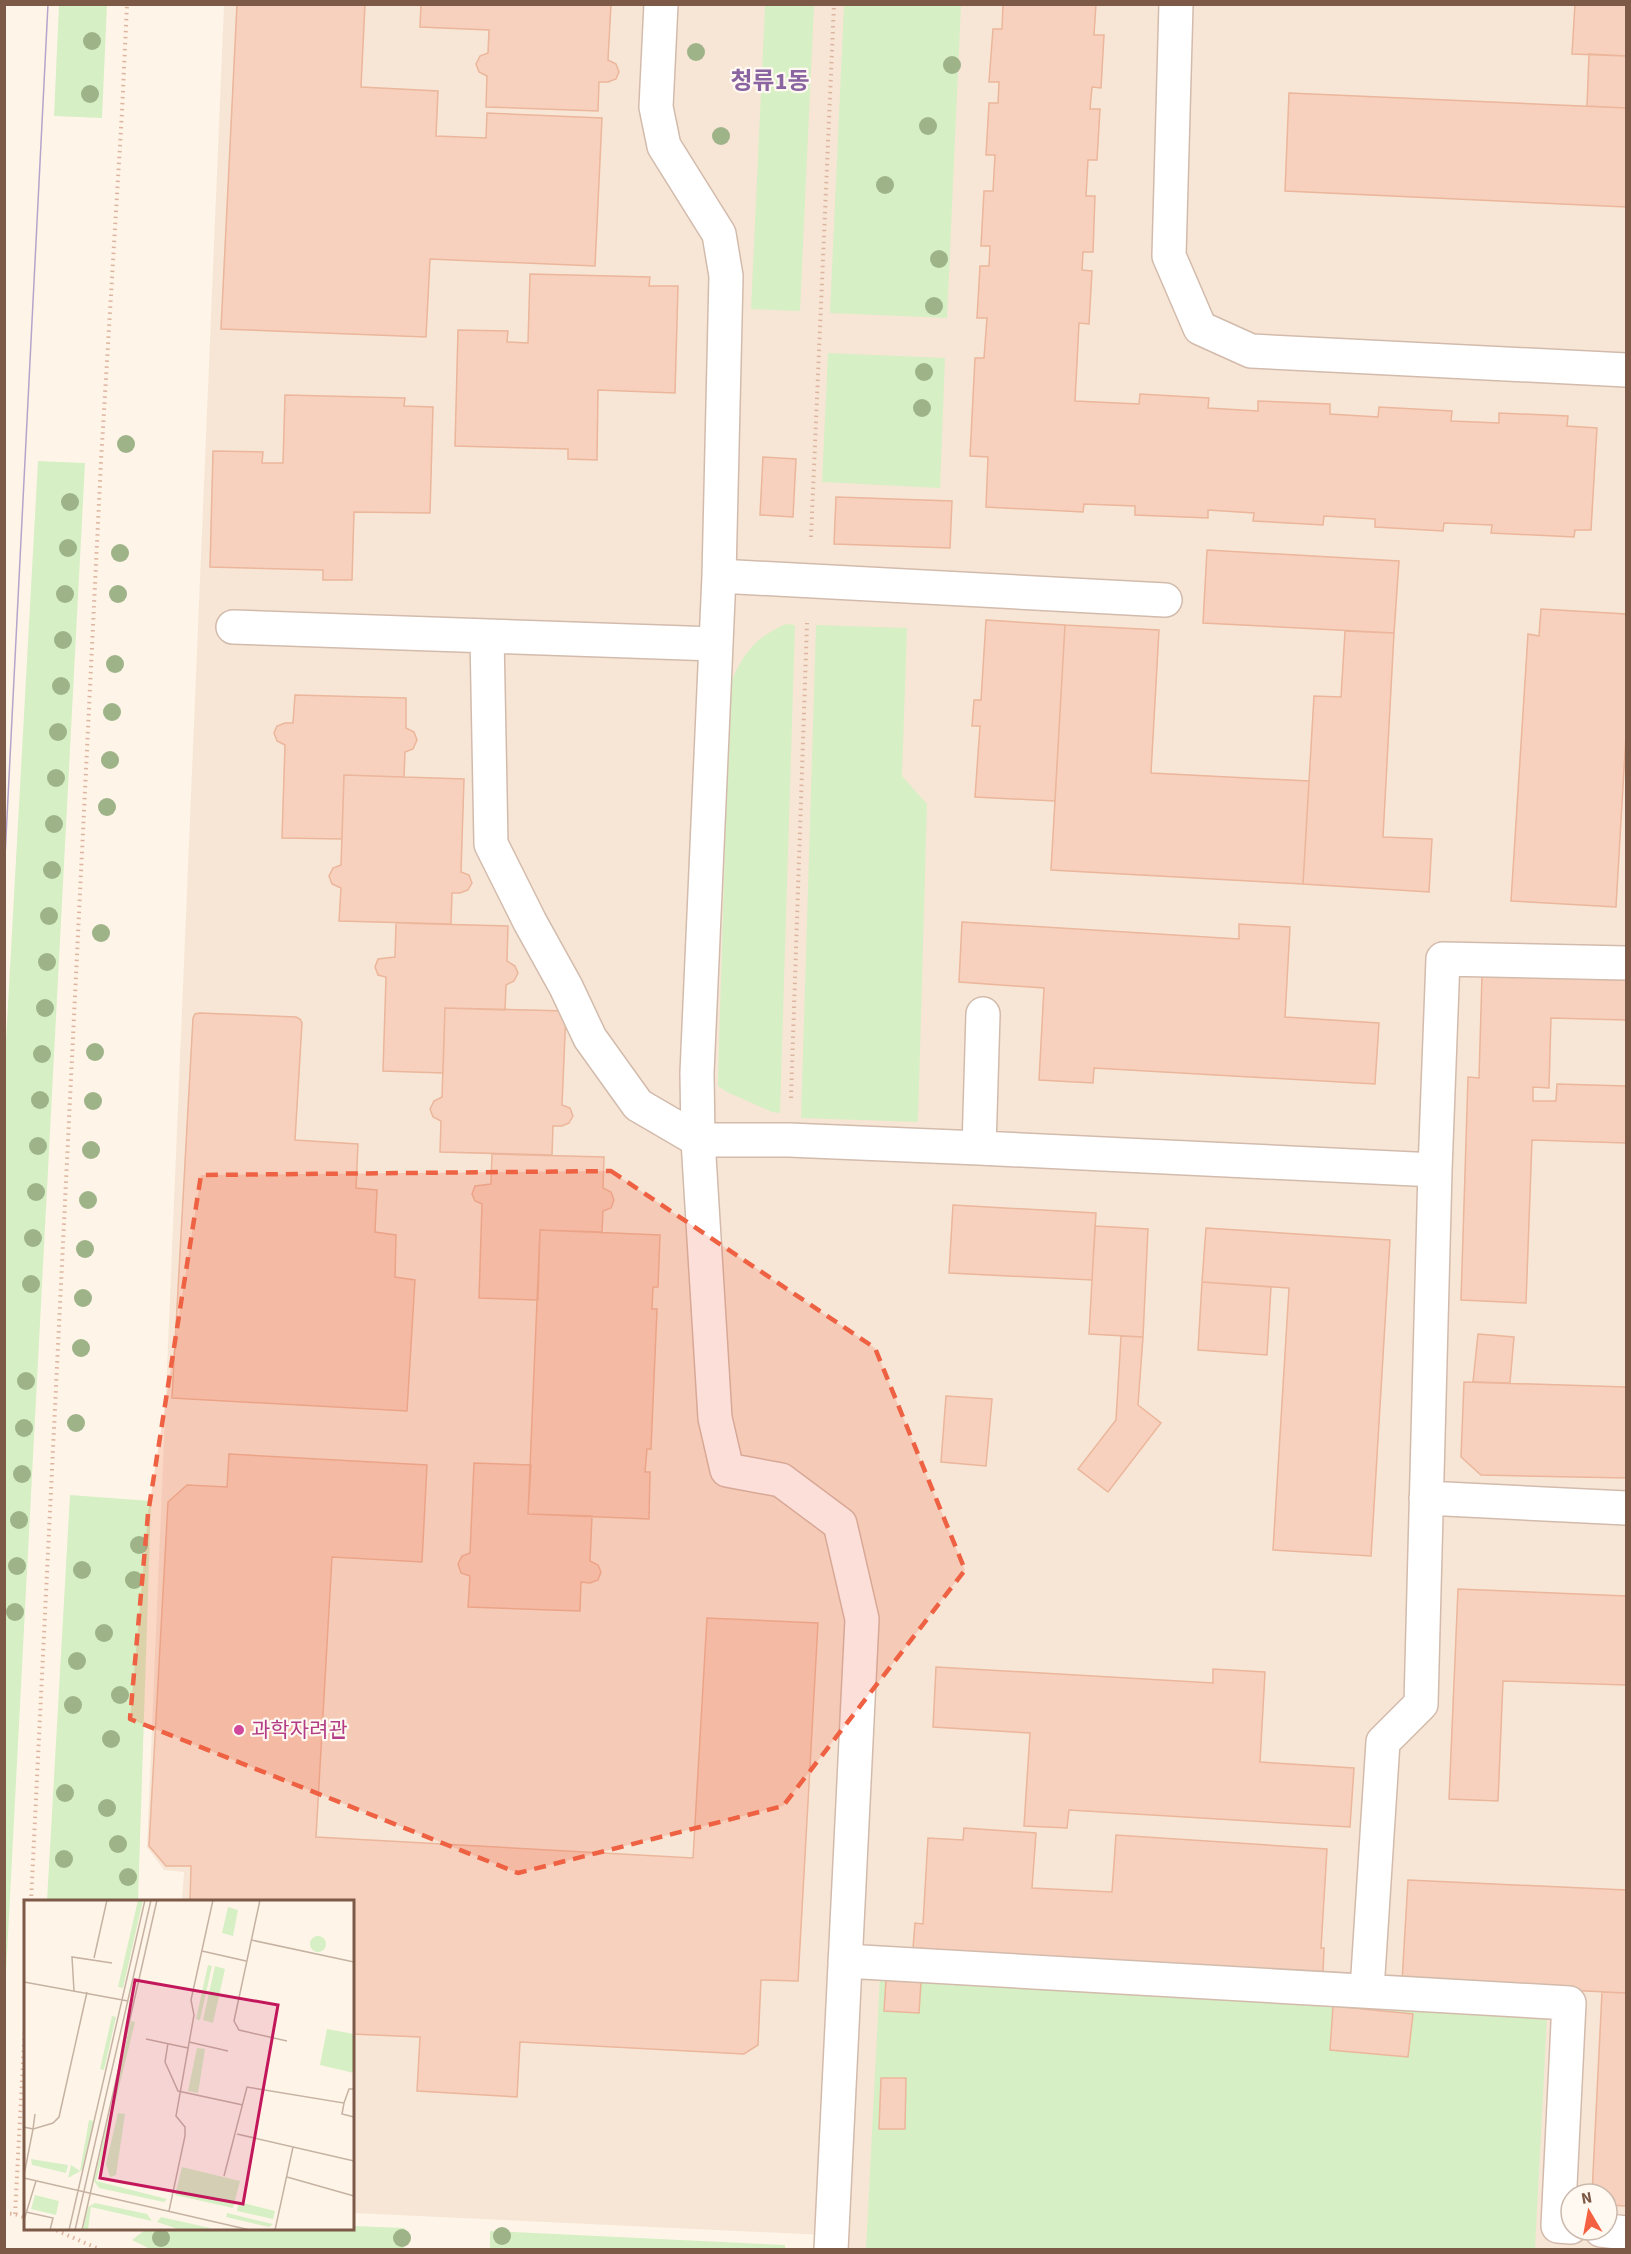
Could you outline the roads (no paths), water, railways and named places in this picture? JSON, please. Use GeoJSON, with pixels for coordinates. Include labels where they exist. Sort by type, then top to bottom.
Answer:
{"type":"FeatureCollection","features":[{"type":"Feature","properties":{"kind":"street"},"geometry":{"type":"LineString","coordinates":[[661,4],[656,107],[664,146],[719,234],[726,276],[719,576],[697,1073],[698,1140],[715,1418],[727,1470],[781,1480],[840,1524],[862,1619],[831,2250]]}},
{"type":"Feature","properties":{"kind":"street"},"geometry":{"type":"LineString","coordinates":[[1176,4],[1169,256],[1200,328],[1251,351],[1626,370]]}},
{"type":"Feature","properties":{"kind":"street"},"geometry":{"type":"LineString","coordinates":[[719,576],[1165,600]]}},
{"type":"Feature","properties":{"kind":"street"},"geometry":{"type":"LineString","coordinates":[[233,627],[715,644]]}},
{"type":"Feature","properties":{"kind":"street"},"geometry":{"type":"LineString","coordinates":[[487,636],[490,844],[567,987],[590,1038],[638,1105],[698,1140],[789,1140],[1435,1170]]}},
{"type":"Feature","properties":{"kind":"street"},"geometry":{"type":"LineString","coordinates":[[1367,1990],[1383,1742],[1421,1704],[1443,959],[1626,963]]}},
{"type":"Feature","properties":{"kind":"street"},"geometry":{"type":"LineString","coordinates":[[979,1148],[983,1014]]}},
{"type":"Feature","properties":{"kind":"street"},"geometry":{"type":"LineString","coordinates":[[1426,1498],[1626,1508]]}},
{"type":"Feature","properties":{"kind":"street"},"geometry":{"type":"LineString","coordinates":[[845,1961],[1569,2003],[1564,2182]]}},
{"type":"Feature","properties":{"kind":"tram line"},"geometry":{"type":"LineString","coordinates":[[4,877],[48,4]]}},
{"type":"Feature","properties":{"kind":"place","name":"과학자려관"},"geometry":{"type":"Point","coordinates":[239,1730]}},
{"type":"Feature","properties":{"kind":"district","name":"청류1동"},"geometry":{"type":"Point","coordinates":[770,81]}}]}
